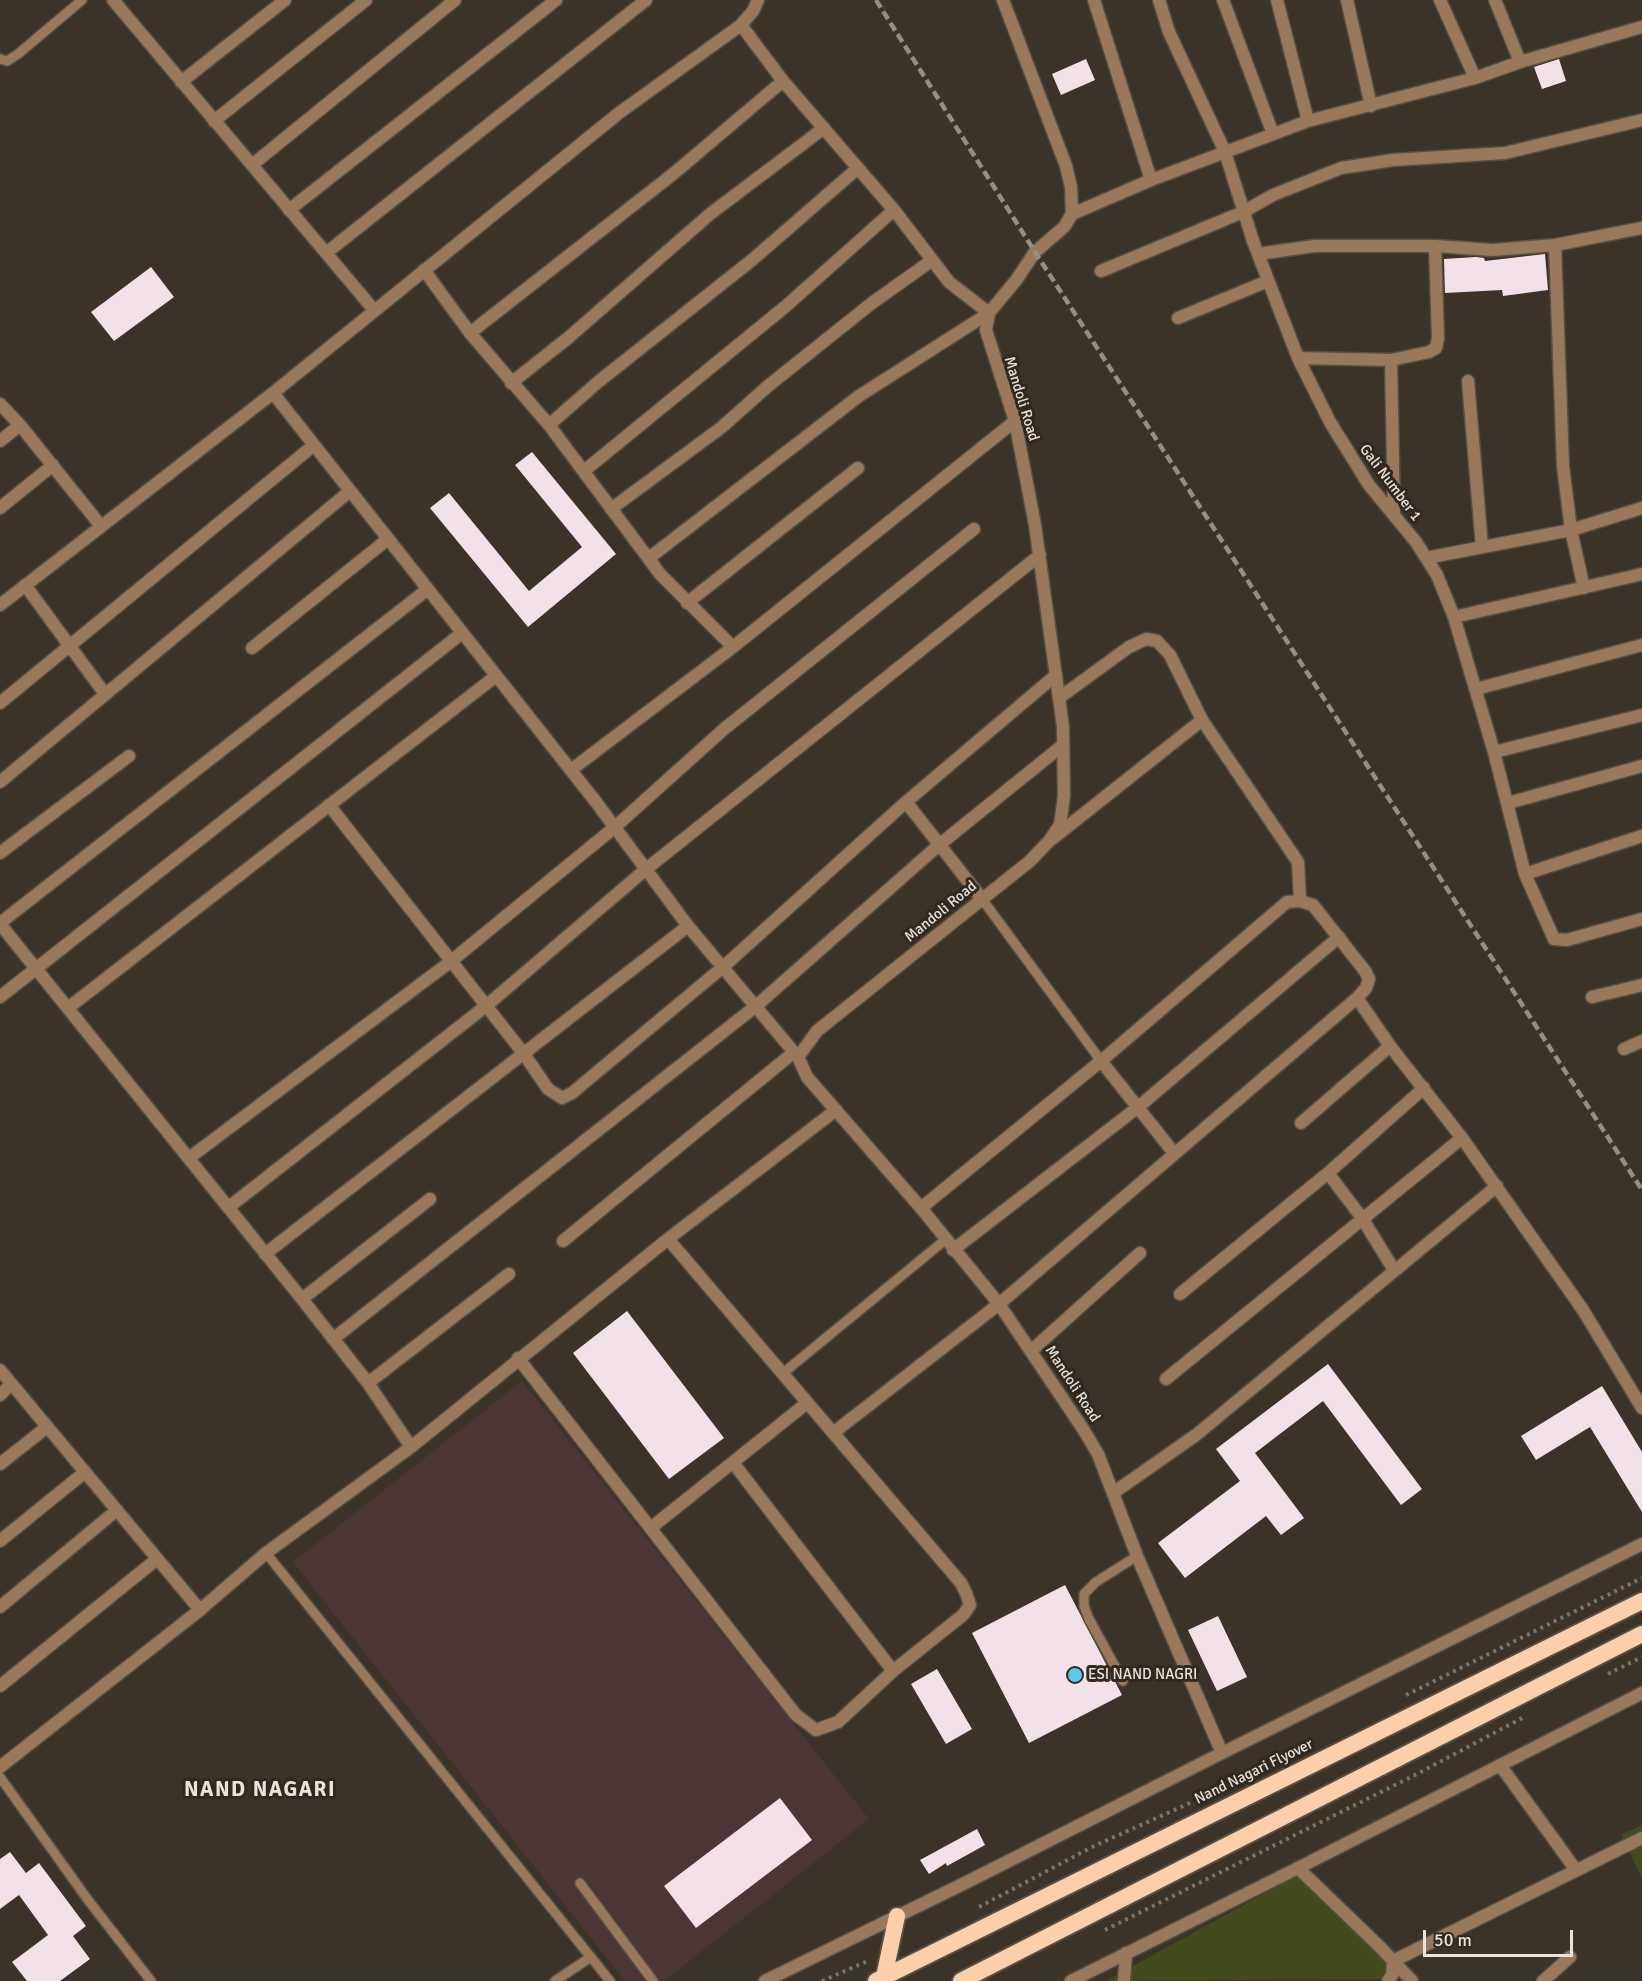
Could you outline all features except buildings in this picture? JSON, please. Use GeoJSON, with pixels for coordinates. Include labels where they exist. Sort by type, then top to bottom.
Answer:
{"type":"FeatureCollection","features":[{"type":"Feature","properties":{"kind":"highway","name":"Nand Nagari Flyover"},"geometry":{"type":"LineString","coordinates":[[880,1979],[1642,1601]]}},
{"type":"Feature","properties":{"kind":"highway"},"geometry":{"type":"LineString","coordinates":[[961,1981],[1642,1634]]}},
{"type":"Feature","properties":{"kind":"highway"},"geometry":{"type":"LineString","coordinates":[[880,1979],[897,1916]]}},
{"type":"Feature","properties":{"kind":"street"},"geometry":{"type":"LineString","coordinates":[[112,0],[374,310]]}},
{"type":"Feature","properties":{"kind":"street"},"geometry":{"type":"LineString","coordinates":[[182,82],[285,0]]}},
{"type":"Feature","properties":{"kind":"street"},"geometry":{"type":"LineString","coordinates":[[214,121],[366,0]]}},
{"type":"Feature","properties":{"kind":"street"},"geometry":{"type":"LineString","coordinates":[[252,165],[455,0]]}},
{"type":"Feature","properties":{"kind":"street"},"geometry":{"type":"LineString","coordinates":[[290,210],[556,0]]}},
{"type":"Feature","properties":{"kind":"street"},"geometry":{"type":"LineString","coordinates":[[326,253],[645,0]]}},
{"type":"Feature","properties":{"kind":"street"},"geometry":{"type":"LineString","coordinates":[[0,605],[273,393],[619,113],[741,25],[753,11],[758,0]]}},
{"type":"Feature","properties":{"kind":"street"},"geometry":{"type":"LineString","coordinates":[[648,558],[859,396],[993,308],[1017,279],[1035,252],[1064,227],[1072,214],[1071,187],[1066,166],[1003,0]]}},
{"type":"Feature","properties":{"kind":"street"},"geometry":{"type":"LineString","coordinates":[[1094,0],[1152,180]]}},
{"type":"Feature","properties":{"kind":"street","name":"Gali Number 1"},"geometry":{"type":"LineString","coordinates":[[1159,0],[1170,32],[1225,152],[1243,212],[1298,358],[1335,431],[1369,485],[1394,514],[1437,575],[1454,617],[1476,689],[1525,874],[1554,939],[1567,940],[1642,919]]}},
{"type":"Feature","properties":{"kind":"street"},"geometry":{"type":"LineString","coordinates":[[1223,0],[1273,134]]}},
{"type":"Feature","properties":{"kind":"street"},"geometry":{"type":"LineString","coordinates":[[1277,0],[1308,121]]}},
{"type":"Feature","properties":{"kind":"street"},"geometry":{"type":"LineString","coordinates":[[1347,0],[1371,106]]}},
{"type":"Feature","properties":{"kind":"street"},"geometry":{"type":"LineString","coordinates":[[1440,0],[1475,78]]}},
{"type":"Feature","properties":{"kind":"street"},"geometry":{"type":"LineString","coordinates":[[1495,0],[1520,62]]}},
{"type":"Feature","properties":{"kind":"street"},"geometry":{"type":"LineString","coordinates":[[741,25],[783,81],[894,210],[949,282],[993,308]]}},
{"type":"Feature","properties":{"kind":"street"},"geometry":{"type":"LineString","coordinates":[[1072,214],[1152,180],[1308,121],[1475,78],[1520,62],[1642,27]]}},
{"type":"Feature","properties":{"kind":"street"},"geometry":{"type":"LineString","coordinates":[[470,333],[673,174],[783,81]]}},
{"type":"Feature","properties":{"kind":"street"},"geometry":{"type":"LineString","coordinates":[[1101,271],[1243,212],[1273,195],[1341,168],[1393,160],[1505,153],[1642,120]]}},
{"type":"Feature","properties":{"kind":"street"},"geometry":{"type":"LineString","coordinates":[[511,383],[568,338],[711,214],[824,128]]}},
{"type":"Feature","properties":{"kind":"street"},"geometry":{"type":"LineString","coordinates":[[549,425],[598,382],[752,260],[858,168]]}},
{"type":"Feature","properties":{"kind":"street"},"geometry":{"type":"LineString","coordinates":[[584,471],[786,306],[894,210]]}},
{"type":"Feature","properties":{"kind":"street"},"geometry":{"type":"LineString","coordinates":[[1258,254],[1314,246],[1435,246],[1493,250],[1555,245],[1642,228]]}},
{"type":"Feature","properties":{"kind":"street"},"geometry":{"type":"LineString","coordinates":[[1555,245],[1563,466],[1571,530],[1584,588]]}},
{"type":"Feature","properties":{"kind":"street"},"geometry":{"type":"LineString","coordinates":[[1298,358],[1391,360],[1429,352],[1436,348],[1438,339],[1435,246]]}},
{"type":"Feature","properties":{"kind":"street"},"geometry":{"type":"LineString","coordinates":[[611,509],[722,427],[768,386],[872,303],[931,261]]}},
{"type":"Feature","properties":{"kind":"street"},"geometry":{"type":"LineString","coordinates":[[424,270],[470,333],[549,425],[648,558],[687,603],[733,647]]}},
{"type":"Feature","properties":{"kind":"street"},"geometry":{"type":"LineString","coordinates":[[1178,318],[1268,281]]}},
{"type":"Feature","properties":{"kind":"street","name":"Mandoli Road"},"geometry":{"type":"LineString","coordinates":[[993,308],[986,330],[1016,421],[1040,555],[1059,698],[1064,796],[1060,825],[1030,861],[817,1031],[796,1055],[807,1077],[921,1208],[999,1304],[1032,1350],[1098,1454],[1137,1556],[1222,1753]]}},
{"type":"Feature","properties":{"kind":"street"},"geometry":{"type":"LineString","coordinates":[[1391,360],[1394,514]]}},
{"type":"Feature","properties":{"kind":"street"},"geometry":{"type":"LineString","coordinates":[[1468,381],[1482,547]]}},
{"type":"Feature","properties":{"kind":"street"},"geometry":{"type":"LineString","coordinates":[[273,393],[571,770],[688,926],[796,1055],[563,1241]]}},
{"type":"Feature","properties":{"kind":"street"},"geometry":{"type":"LineString","coordinates":[[0,404],[20,425],[101,526]]}},
{"type":"Feature","properties":{"kind":"street"},"geometry":{"type":"LineString","coordinates":[[571,770],[733,647],[1016,421]]}},
{"type":"Feature","properties":{"kind":"street"},"geometry":{"type":"LineString","coordinates":[[0,441],[20,425]]}},
{"type":"Feature","properties":{"kind":"street"},"geometry":{"type":"LineString","coordinates":[[0,703],[314,445]]}},
{"type":"Feature","properties":{"kind":"street"},"geometry":{"type":"LineString","coordinates":[[0,508],[52,465]]}},
{"type":"Feature","properties":{"kind":"street"},"geometry":{"type":"LineString","coordinates":[[687,603],[858,468]]}},
{"type":"Feature","properties":{"kind":"street"},"geometry":{"type":"LineString","coordinates":[[0,782],[350,491]]}},
{"type":"Feature","properties":{"kind":"street"},"geometry":{"type":"LineString","coordinates":[[1426,558],[1571,530],[1642,508]]}},
{"type":"Feature","properties":{"kind":"street"},"geometry":{"type":"LineString","coordinates":[[189,1158],[450,962],[615,827],[724,729],[974,529]]}},
{"type":"Feature","properties":{"kind":"street"},"geometry":{"type":"LineString","coordinates":[[252,648],[388,539]]}},
{"type":"Feature","properties":{"kind":"street"},"geometry":{"type":"LineString","coordinates":[[229,1208],[486,1005],[645,870],[1040,555]]}},
{"type":"Feature","properties":{"kind":"street"},"geometry":{"type":"LineString","coordinates":[[1454,617],[1642,574]]}},
{"type":"Feature","properties":{"kind":"street"},"geometry":{"type":"LineString","coordinates":[[25,585],[105,694]]}},
{"type":"Feature","properties":{"kind":"street"},"geometry":{"type":"LineString","coordinates":[[411,1447],[368,1383],[302,1299],[0,924],[428,589]]}},
{"type":"Feature","properties":{"kind":"street"},"geometry":{"type":"LineString","coordinates":[[0,997],[462,633]]}},
{"type":"Feature","properties":{"kind":"street"},"geometry":{"type":"LineString","coordinates":[[1059,698],[1128,647],[1146,639],[1157,641],[1170,655],[1202,720],[1298,862],[1300,901]]}},
{"type":"Feature","properties":{"kind":"street"},"geometry":{"type":"LineString","coordinates":[[1476,689],[1642,645]]}},
{"type":"Feature","properties":{"kind":"street"},"geometry":{"type":"LineString","coordinates":[[330,805],[450,962],[524,1054],[548,1089],[562,1098],[572,1093],[723,967],[906,802],[1056,675]]}},
{"type":"Feature","properties":{"kind":"street"},"geometry":{"type":"LineString","coordinates":[[68,1008],[496,676]]}},
{"type":"Feature","properties":{"kind":"street"},"geometry":{"type":"LineString","coordinates":[[1494,752],[1642,715]]}},
{"type":"Feature","properties":{"kind":"street"},"geometry":{"type":"LineString","coordinates":[[1049,841],[1202,720]]}},
{"type":"Feature","properties":{"kind":"street"},"geometry":{"type":"LineString","coordinates":[[333,1339],[756,1006],[939,845],[1063,745]]}},
{"type":"Feature","properties":{"kind":"street"},"geometry":{"type":"LineString","coordinates":[[0,853],[129,756]]}},
{"type":"Feature","properties":{"kind":"street"},"geometry":{"type":"LineString","coordinates":[[1508,803],[1642,766]]}},
{"type":"Feature","properties":{"kind":"street"},"geometry":{"type":"LineString","coordinates":[[906,802],[982,899]]}},
{"type":"Feature","properties":{"kind":"street"},"geometry":{"type":"LineString","coordinates":[[1525,874],[1642,836]]}},
{"type":"Feature","properties":{"kind":"street"},"geometry":{"type":"LineString","coordinates":[[833,1433],[999,1304],[1357,998],[1366,988],[1369,979],[1313,905],[1300,901],[1287,902],[1101,1061],[921,1208]]}},
{"type":"Feature","properties":{"kind":"street"},"geometry":{"type":"LineString","coordinates":[[266,1254],[688,926]]}},
{"type":"Feature","properties":{"kind":"street"},"geometry":{"type":"LineString","coordinates":[[949,1245],[1137,1108],[1339,938]]}},
{"type":"Feature","properties":{"kind":"street"},"geometry":{"type":"LineString","coordinates":[[1592,997],[1642,985]]}},
{"type":"Feature","properties":{"kind":"street"},"geometry":{"type":"LineString","coordinates":[[1357,998],[1390,1046],[1497,1186],[1583,1310],[1642,1408]]}},
{"type":"Feature","properties":{"kind":"street"},"geometry":{"type":"LineString","coordinates":[[1624,1049],[1642,1041]]}},
{"type":"Feature","properties":{"kind":"street"},"geometry":{"type":"LineString","coordinates":[[1301,1123],[1390,1046]]}},
{"type":"Feature","properties":{"kind":"street"},"geometry":{"type":"LineString","coordinates":[[1101,1061],[1174,1153]]}},
{"type":"Feature","properties":{"kind":"street"},"geometry":{"type":"LineString","coordinates":[[1180,1294],[1329,1173],[1424,1088]]}},
{"type":"Feature","properties":{"kind":"street"},"geometry":{"type":"LineString","coordinates":[[0,1767],[200,1610],[266,1553],[411,1447],[518,1358],[668,1239],[836,1110]]}},
{"type":"Feature","properties":{"kind":"street"},"geometry":{"type":"LineString","coordinates":[[1166,1378],[1462,1138]]}},
{"type":"Feature","properties":{"kind":"street"},"geometry":{"type":"LineString","coordinates":[[1329,1173],[1362,1218],[1394,1270]]}},
{"type":"Feature","properties":{"kind":"street"},"geometry":{"type":"LineString","coordinates":[[1113,1493],[1196,1434],[1497,1186]]}},
{"type":"Feature","properties":{"kind":"street"},"geometry":{"type":"LineString","coordinates":[[302,1299],[430,1199]]}},
{"type":"Feature","properties":{"kind":"street"},"geometry":{"type":"LineString","coordinates":[[518,1358],[652,1527],[796,1715],[816,1730],[838,1722],[893,1671],[949,1627],[970,1605],[961,1583],[668,1239]]}},
{"type":"Feature","properties":{"kind":"street"},"geometry":{"type":"LineString","coordinates":[[1032,1350],[1140,1253]]}},
{"type":"Feature","properties":{"kind":"street"},"geometry":{"type":"LineString","coordinates":[[368,1383],[509,1274]]}},
{"type":"Feature","properties":{"kind":"street"},"geometry":{"type":"LineString","coordinates":[[0,1371],[200,1610]]}},
{"type":"Feature","properties":{"kind":"street"},"geometry":{"type":"LineString","coordinates":[[0,1395],[11,1384]]}},
{"type":"Feature","properties":{"kind":"street"},"geometry":{"type":"LineString","coordinates":[[652,1527],[734,1464],[807,1403]]}},
{"type":"Feature","properties":{"kind":"street"},"geometry":{"type":"LineString","coordinates":[[0,1464],[47,1426]]}},
{"type":"Feature","properties":{"kind":"street"},"geometry":{"type":"LineString","coordinates":[[734,1464],[893,1671]]}},
{"type":"Feature","properties":{"kind":"street"},"geometry":{"type":"LineString","coordinates":[[0,1541],[85,1472]]}},
{"type":"Feature","properties":{"kind":"street"},"geometry":{"type":"LineString","coordinates":[[0,1607],[117,1510]]}},
{"type":"Feature","properties":{"kind":"street"},"geometry":{"type":"LineString","coordinates":[[765,1981],[1642,1544]]}},
{"type":"Feature","properties":{"kind":"street"},"geometry":{"type":"LineString","coordinates":[[0,1686],[157,1558]]}},
{"type":"Feature","properties":{"kind":"street"},"geometry":{"type":"LineString","coordinates":[[1071,1981],[1642,1693]]}},
{"type":"Feature","properties":{"kind":"street"},"geometry":{"type":"LineString","coordinates":[[1500,1765],[1576,1870]]}},
{"type":"Feature","properties":{"kind":"street"},"geometry":{"type":"LineString","coordinates":[[1393,1961],[1642,1838]]}},
{"type":"Feature","properties":{"kind":"street"},"geometry":{"type":"LineString","coordinates":[[1298,1868],[1412,1981]]}},
{"type":"Feature","properties":{"kind":"street"},"geometry":{"type":"LineString","coordinates":[[1124,1981],[1126,1953]]}},
{"type":"Feature","properties":{"kind":"street"},"geometry":{"type":"LineString","coordinates":[[1543,1981],[1570,1957]]}},
{"type":"Feature","properties":{"kind":"street"},"geometry":{"type":"LineString","coordinates":[[1388,1981],[1392,1975],[1393,1961]]}},
{"type":"Feature","properties":{"kind":"lane"},"geometry":{"type":"LineString","coordinates":[[0,59],[7,61],[18,54],[82,0]]}},
{"type":"Feature","properties":{"kind":"lane"},"geometry":{"type":"LineString","coordinates":[[982,899],[1101,1061]]}},
{"type":"Feature","properties":{"kind":"lane"},"geometry":{"type":"LineString","coordinates":[[782,1374],[949,1245]]}},
{"type":"Feature","properties":{"kind":"lane"},"geometry":{"type":"LineString","coordinates":[[266,1553],[610,1981]]}},
{"type":"Feature","properties":{"kind":"lane"},"geometry":{"type":"LineString","coordinates":[[1123,1681],[1089,1619],[1084,1606],[1084,1594],[1096,1582],[1137,1556]]}},
{"type":"Feature","properties":{"kind":"lane"},"geometry":{"type":"LineString","coordinates":[[0,1777],[88,1900],[151,1981]]}},
{"type":"Feature","properties":{"kind":"lane"},"geometry":{"type":"LineString","coordinates":[[580,1883],[654,1981]]}},
{"type":"Feature","properties":{"kind":"lane"},"geometry":{"type":"LineString","coordinates":[[555,1981],[591,1957]]}},
{"type":"Feature","properties":{"kind":"path"},"geometry":{"type":"LineString","coordinates":[[1400,1698],[1642,1578]]}},
{"type":"Feature","properties":{"kind":"path"},"geometry":{"type":"LineString","coordinates":[[974,1910],[1094,1846],[1198,1799]]}},
{"type":"Feature","properties":{"kind":"shaded area"},"geometry":{"type":"Polygon","coordinates":[[[522,1381],[869,1819],[664,1981],[625,1981],[293,1562],[522,1381]]]}},
{"type":"Feature","properties":{"kind":"green space"},"geometry":{"type":"Polygon","coordinates":[[[1642,1825],[1642,1878],[1621,1835],[1642,1825]]]}},
{"type":"Feature","properties":{"kind":"green space"},"geometry":{"type":"Polygon","coordinates":[[[1298,1875],[1388,1962],[1382,1979],[1106,1981],[1298,1875]]]}},
{"type":"Feature","properties":{"kind":"railway"},"geometry":{"type":"LineString","coordinates":[[876,0],[1035,252],[1642,1190]]}},
{"type":"Feature","properties":{"kind":"place","name":"ESI NAND NAGRI"},"geometry":{"type":"Point","coordinates":[1075,1675]}},
{"type":"Feature","properties":{"kind":"district","name":"NAND NAGARI"},"geometry":{"type":"Point","coordinates":[260,1790]}}]}
